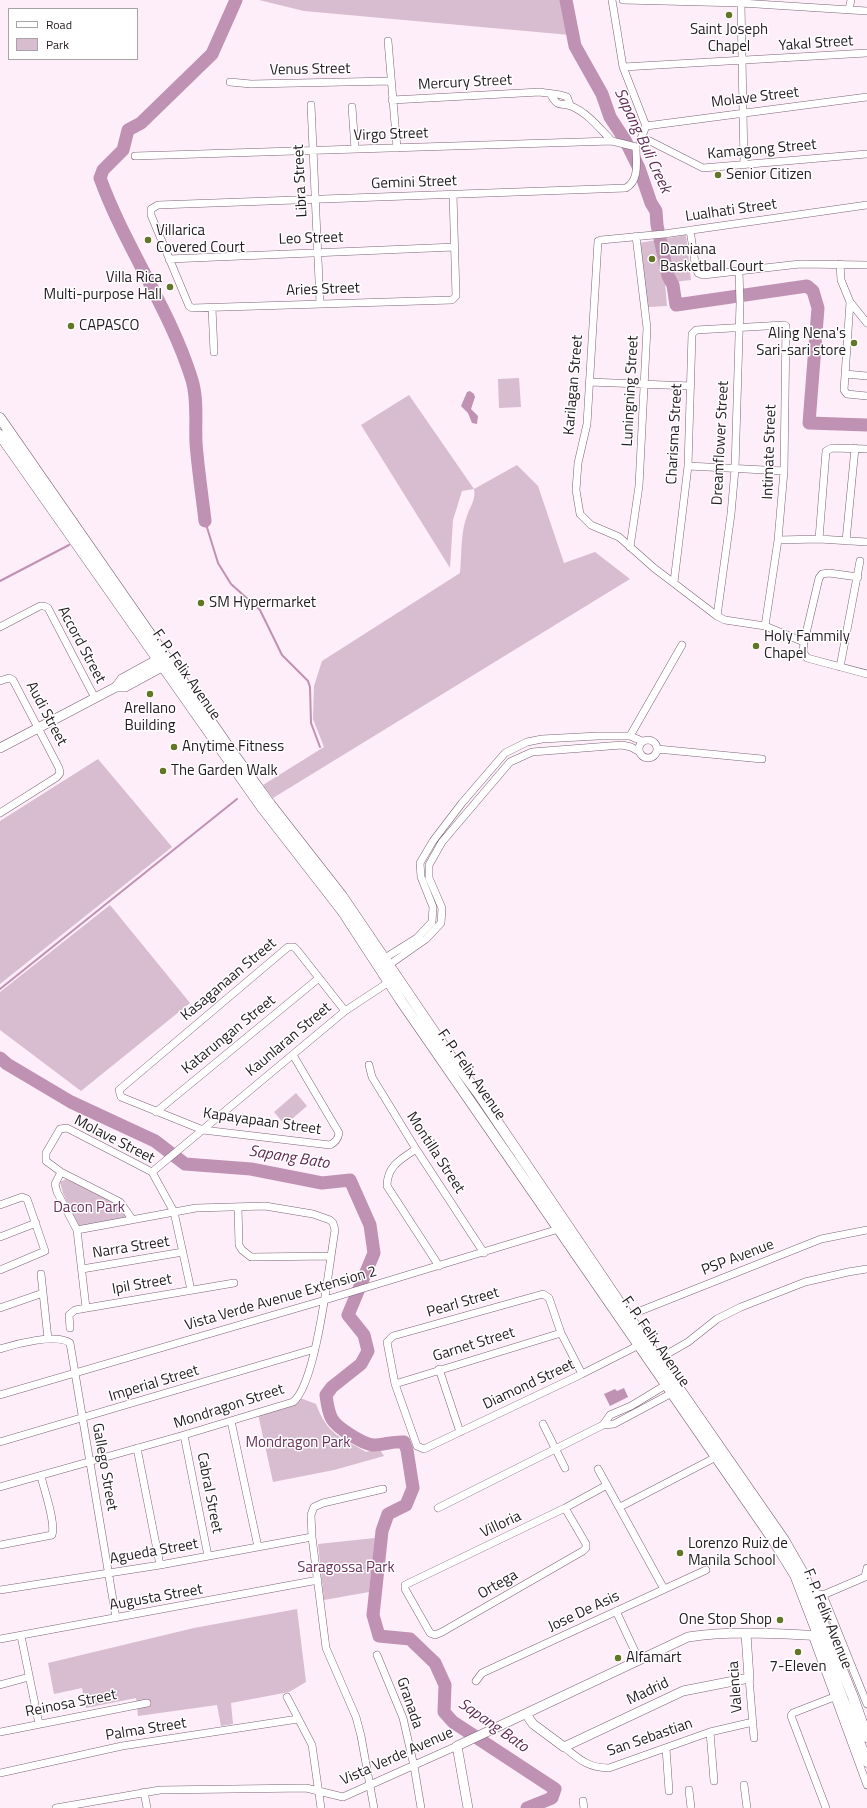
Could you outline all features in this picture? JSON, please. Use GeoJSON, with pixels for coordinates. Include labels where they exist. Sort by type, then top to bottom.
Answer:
{"type":"FeatureCollection","features":[{"type":"Feature","properties":{"kind":"main road","name":"F. P. Felix Avenue"},"geometry":{"type":"LineString","coordinates":[[0,418],[281,833],[383,964],[719,1455],[795,1575],[816,1635],[867,1762]]}},
{"type":"Feature","properties":{"kind":"main road","name":"F. P. Felix Avenue"},"geometry":{"type":"LineString","coordinates":[[0,435],[164,661]]}},
{"type":"Feature","properties":{"kind":"main road","name":"F. P. Felix Avenue"},"geometry":{"type":"LineString","coordinates":[[719,1455],[784,1540],[804,1575],[811,1592],[816,1635],[864,1719],[867,1738]]}},
{"type":"Feature","properties":{"kind":"street"},"geometry":{"type":"LineString","coordinates":[[612,0],[623,67],[646,126],[642,137],[631,146]]}},
{"type":"Feature","properties":{"kind":"street"},"geometry":{"type":"LineString","coordinates":[[622,0],[741,3],[867,11]]}},
{"type":"Feature","properties":{"kind":"street"},"geometry":{"type":"LineString","coordinates":[[849,9],[851,0]]}},
{"type":"Feature","properties":{"kind":"street"},"geometry":{"type":"LineString","coordinates":[[741,3],[744,165]]}},
{"type":"Feature","properties":{"kind":"street"},"geometry":{"type":"LineString","coordinates":[[388,41],[396,148]]}},
{"type":"Feature","properties":{"kind":"street","name":"Yakal Street"},"geometry":{"type":"LineString","coordinates":[[623,67],[867,54]]}},
{"type":"Feature","properties":{"kind":"street","name":"Venus Street"},"geometry":{"type":"LineString","coordinates":[[230,82],[251,84],[391,81]]}},
{"type":"Feature","properties":{"kind":"street","name":"Mercury Street"},"geometry":{"type":"LineString","coordinates":[[392,100],[540,92],[551,95],[559,93],[567,98],[570,105],[588,116],[612,142]]}},
{"type":"Feature","properties":{"kind":"street","name":"Molave Street"},"geometry":{"type":"LineString","coordinates":[[646,126],[743,112],[867,97]]}},
{"type":"Feature","properties":{"kind":"street","name":"Libra Street"},"geometry":{"type":"LineString","coordinates":[[311,105],[314,200],[320,303]]}},
{"type":"Feature","properties":{"kind":"street"},"geometry":{"type":"LineString","coordinates":[[352,107],[355,149]]}},
{"type":"Feature","properties":{"kind":"street","name":"Kamagong Street"},"geometry":{"type":"LineString","coordinates":[[642,137],[699,167],[744,165],[867,154]]}},
{"type":"Feature","properties":{"kind":"street","name":"Virgo Street"},"geometry":{"type":"LineString","coordinates":[[135,156],[612,142],[631,146]]}},
{"type":"Feature","properties":{"kind":"street","name":"Gemini Street"},"geometry":{"type":"LineString","coordinates":[[169,259],[151,215],[151,209],[158,205],[626,188],[632,185],[635,180],[636,163],[631,146]]}},
{"type":"Feature","properties":{"kind":"street"},"geometry":{"type":"LineString","coordinates":[[453,194],[454,247]]}},
{"type":"Feature","properties":{"kind":"street","name":"Lualhati Street"},"geometry":{"type":"LineString","coordinates":[[598,241],[664,234],[867,205]]}},
{"type":"Feature","properties":{"kind":"street"},"geometry":{"type":"LineString","coordinates":[[690,230],[698,273],[703,275],[800,264],[867,265]]}},
{"type":"Feature","properties":{"kind":"street","name":"Luningning Street"},"geometry":{"type":"LineString","coordinates":[[630,547],[639,486],[647,328],[636,236]]}},
{"type":"Feature","properties":{"kind":"street","name":"Karilagan Street"},"geometry":{"type":"LineString","coordinates":[[598,241],[587,424],[578,463],[576,490],[580,514],[591,525],[619,537],[630,547]]}},
{"type":"Feature","properties":{"kind":"street","name":"Leo Street"},"geometry":{"type":"LineString","coordinates":[[169,259],[454,247]]}},
{"type":"Feature","properties":{"kind":"street","name":"Aries Street"},"geometry":{"type":"LineString","coordinates":[[169,259],[190,306],[196,308],[452,300],[456,296],[454,247]]}},
{"type":"Feature","properties":{"kind":"street"},"geometry":{"type":"LineString","coordinates":[[840,264],[842,280],[850,302],[866,319]]}},
{"type":"Feature","properties":{"kind":"street","name":"Dreamflower Street"},"geometry":{"type":"LineString","coordinates":[[717,616],[731,514],[735,469],[740,303],[739,271]]}},
{"type":"Feature","properties":{"kind":"street"},"geometry":{"type":"LineString","coordinates":[[850,302],[844,390],[846,392],[867,396]]}},
{"type":"Feature","properties":{"kind":"street"},"geometry":{"type":"LineString","coordinates":[[212,308],[214,352]]}},
{"type":"Feature","properties":{"kind":"street","name":"Intimate Street"},"geometry":{"type":"LineString","coordinates":[[739,328],[780,324],[786,326],[784,471],[778,540],[765,626]]}},
{"type":"Feature","properties":{"kind":"street","name":"Charisma Street"},"geometry":{"type":"LineString","coordinates":[[674,582],[688,466],[692,334],[696,330],[739,328]]}},
{"type":"Feature","properties":{"kind":"street"},"geometry":{"type":"LineString","coordinates":[[844,374],[867,376]]}},
{"type":"Feature","properties":{"kind":"street"},"geometry":{"type":"LineString","coordinates":[[589,382],[691,386]]}},
{"type":"Feature","properties":{"kind":"street"},"geometry":{"type":"LineString","coordinates":[[819,539],[825,454],[828,449],[832,448],[867,449]]}},
{"type":"Feature","properties":{"kind":"street"},"geometry":{"type":"LineString","coordinates":[[846,541],[855,448]]}},
{"type":"Feature","properties":{"kind":"street"},"geometry":{"type":"LineString","coordinates":[[688,466],[784,471]]}},
{"type":"Feature","properties":{"kind":"street"},"geometry":{"type":"LineString","coordinates":[[778,540],[819,539],[867,542]]}},
{"type":"Feature","properties":{"kind":"street"},"geometry":{"type":"LineString","coordinates":[[630,547],[654,568],[717,616],[725,620],[765,626],[804,642]]}},
{"type":"Feature","properties":{"kind":"street"},"geometry":{"type":"LineString","coordinates":[[840,667],[860,561]]}},
{"type":"Feature","properties":{"kind":"street"},"geometry":{"type":"LineString","coordinates":[[858,577],[829,573],[822,574],[819,578],[803,652],[807,658],[867,674]]}},
{"type":"Feature","properties":{"kind":"street","name":"Accord Street"},"geometry":{"type":"LineString","coordinates":[[0,627],[40,606],[48,608],[95,698]]}},
{"type":"Feature","properties":{"kind":"street"},"geometry":{"type":"LineString","coordinates":[[630,736],[682,645]]}},
{"type":"Feature","properties":{"kind":"street"},"geometry":{"type":"LineString","coordinates":[[0,748],[95,698],[116,686],[122,679],[146,671],[164,661]]}},
{"type":"Feature","properties":{"kind":"street","name":"Audi Street"},"geometry":{"type":"LineString","coordinates":[[0,681],[9,678],[13,680],[39,728],[59,768],[60,773],[58,777],[0,813]]}},
{"type":"Feature","properties":{"kind":"street"},"geometry":{"type":"LineString","coordinates":[[630,736],[642,741],[648,740],[654,742],[657,750],[655,755],[650,758],[644,758],[631,747],[622,745],[532,752],[510,762],[442,842],[429,865],[429,878],[442,908],[441,924],[426,940],[383,964],[417,938],[432,922],[433,907],[420,877],[420,863],[433,840],[462,803],[505,753],[527,742],[542,739],[630,736]]}},
{"type":"Feature","properties":{"kind":"street"},"geometry":{"type":"LineString","coordinates":[[638,752],[642,741]]}},
{"type":"Feature","properties":{"kind":"street"},"geometry":{"type":"LineString","coordinates":[[527,742],[532,752]]}},
{"type":"Feature","properties":{"kind":"street"},"geometry":{"type":"LineString","coordinates":[[657,750],[762,759]]}},
{"type":"Feature","properties":{"kind":"street"},"geometry":{"type":"LineString","coordinates":[[462,803],[469,810]]}},
{"type":"Feature","properties":{"kind":"street","name":"Kasaganaan Street"},"geometry":{"type":"LineString","coordinates":[[119,1090],[288,947],[294,947],[297,950],[345,1011]]}},
{"type":"Feature","properties":{"kind":"street","name":"Katarungan Street"},"geometry":{"type":"LineString","coordinates":[[156,1112],[319,978]]}},
{"type":"Feature","properties":{"kind":"street","name":"Kaunlaran Street"},"geometry":{"type":"LineString","coordinates":[[152,1172],[345,1011],[393,979]]}},
{"type":"Feature","properties":{"kind":"street","name":"Kapayapaan Street"},"geometry":{"type":"LineString","coordinates":[[119,1090],[119,1095],[121,1097],[203,1130],[330,1145],[334,1143],[339,1133],[293,1055]]}},
{"type":"Feature","properties":{"kind":"street","name":"Montilla Street"},"geometry":{"type":"LineString","coordinates":[[369,1065],[372,1077],[416,1150],[484,1253]]}},
{"type":"Feature","properties":{"kind":"street","name":"Molave Street"},"geometry":{"type":"LineString","coordinates":[[61,1172],[46,1161],[45,1158],[60,1129],[67,1128],[152,1172],[174,1212],[191,1290]]}},
{"type":"Feature","properties":{"kind":"street"},"geometry":{"type":"LineString","coordinates":[[416,1150],[394,1164],[389,1173],[387,1186],[439,1266]]}},
{"type":"Feature","properties":{"kind":"street"},"geometry":{"type":"LineString","coordinates":[[86,1308],[78,1230],[57,1192],[55,1184],[61,1172],[120,1202],[132,1219]]}},
{"type":"Feature","properties":{"kind":"street"},"geometry":{"type":"LineString","coordinates":[[0,1205],[24,1197],[27,1199],[45,1252],[0,1270]]}},
{"type":"Feature","properties":{"kind":"street","name":"Mondragon Street"},"geometry":{"type":"LineString","coordinates":[[0,1487],[287,1404],[297,1398],[301,1392],[315,1349],[325,1300],[335,1230],[333,1224],[330,1220],[313,1214],[265,1206],[238,1208],[196,1208],[174,1212]]}},
{"type":"Feature","properties":{"kind":"street"},"geometry":{"type":"LineString","coordinates":[[238,1208],[239,1245],[242,1250],[252,1257],[331,1256]]}},
{"type":"Feature","properties":{"kind":"street"},"geometry":{"type":"LineString","coordinates":[[78,1230],[174,1212]]}},
{"type":"Feature","properties":{"kind":"street"},"geometry":{"type":"LineString","coordinates":[[0,1237],[36,1223]]}},
{"type":"Feature","properties":{"kind":"street","name":"Vista Verde Avenue Extension 2"},"geometry":{"type":"LineString","coordinates":[[0,1395],[74,1372],[370,1287],[484,1253],[564,1227]]}},
{"type":"Feature","properties":{"kind":"street","name":"PSP Avenue"},"geometry":{"type":"LineString","coordinates":[[625,1317],[821,1239],[867,1230]]}},
{"type":"Feature","properties":{"kind":"street","name":"Narra Street"},"geometry":{"type":"LineString","coordinates":[[82,1269],[183,1252]]}},
{"type":"Feature","properties":{"kind":"street"},"geometry":{"type":"LineString","coordinates":[[656,1361],[688,1342],[717,1319],[742,1307],[805,1282],[848,1272],[867,1270]]}},
{"type":"Feature","properties":{"kind":"street"},"geometry":{"type":"LineString","coordinates":[[42,1274],[48,1339]]}},
{"type":"Feature","properties":{"kind":"street","name":"Ipil Street"},"geometry":{"type":"LineString","coordinates":[[70,1328],[70,1313],[86,1308],[234,1283]]}},
{"type":"Feature","properties":{"kind":"street"},"geometry":{"type":"LineString","coordinates":[[0,1308],[44,1293]]}},
{"type":"Feature","properties":{"kind":"street","name":"Pearl Street"},"geometry":{"type":"LineString","coordinates":[[395,1384],[387,1345],[388,1340],[393,1336],[540,1294],[549,1298],[561,1333]]}},
{"type":"Feature","properties":{"kind":"street"},"geometry":{"type":"LineString","coordinates":[[561,1333],[582,1374]]}},
{"type":"Feature","properties":{"kind":"street","name":"Garnet Street"},"geometry":{"type":"LineString","coordinates":[[395,1384],[439,1369],[561,1333]]}},
{"type":"Feature","properties":{"kind":"street","name":"Gallego Street"},"geometry":{"type":"LineString","coordinates":[[0,1349],[19,1343],[48,1339],[66,1341],[70,1343],[116,1618]]}},
{"type":"Feature","properties":{"kind":"street","name":"Diamond Street"},"geometry":{"type":"LineString","coordinates":[[395,1384],[417,1446],[427,1448],[582,1374],[643,1343]]}},
{"type":"Feature","properties":{"kind":"street","name":"Imperial Street"},"geometry":{"type":"LineString","coordinates":[[0,1442],[315,1349]]}},
{"type":"Feature","properties":{"kind":"street"},"geometry":{"type":"LineString","coordinates":[[439,1369],[460,1432]]}},
{"type":"Feature","properties":{"kind":"street"},"geometry":{"type":"LineString","coordinates":[[438,1508],[603,1425],[610,1415],[671,1386]]}},
{"type":"Feature","properties":{"kind":"street"},"geometry":{"type":"LineString","coordinates":[[231,1421],[258,1547]]}},
{"type":"Feature","properties":{"kind":"street"},"geometry":{"type":"LineString","coordinates":[[543,1424],[565,1468]]}},
{"type":"Feature","properties":{"kind":"street","name":"Cabral Street"},"geometry":{"type":"LineString","coordinates":[[184,1435],[208,1556]]}},
{"type":"Feature","properties":{"kind":"street"},"geometry":{"type":"LineString","coordinates":[[137,1448],[160,1565]]}},
{"type":"Feature","properties":{"kind":"street"},"geometry":{"type":"LineString","coordinates":[[620,1507],[719,1455]]}},
{"type":"Feature","properties":{"kind":"street"},"geometry":{"type":"LineString","coordinates":[[598,1469],[664,1589]]}},
{"type":"Feature","properties":{"kind":"street"},"geometry":{"type":"LineString","coordinates":[[0,1545],[52,1535],[54,1531],[52,1519],[41,1476]]}},
{"type":"Feature","properties":{"kind":"street","name":"Villoria"},"geometry":{"type":"LineString","coordinates":[[405,1585],[565,1508],[607,1485]]}},
{"type":"Feature","properties":{"kind":"street"},"geometry":{"type":"LineString","coordinates":[[374,1808],[356,1717],[326,1648],[312,1537],[311,1515],[314,1507],[323,1503],[383,1489]]}},
{"type":"Feature","properties":{"kind":"street","name":"Ortega"},"geometry":{"type":"LineString","coordinates":[[405,1585],[405,1590],[429,1632],[433,1635],[438,1634],[586,1548],[586,1544],[565,1508]]}},
{"type":"Feature","properties":{"kind":"street","name":"Agueda Street"},"geometry":{"type":"LineString","coordinates":[[0,1590],[160,1565],[312,1537]]}},
{"type":"Feature","properties":{"kind":"street"},"geometry":{"type":"LineString","coordinates":[[811,1592],[823,1595],[865,1577],[867,1568]]}},
{"type":"Feature","properties":{"kind":"street","name":"Jose De Asis"},"geometry":{"type":"LineString","coordinates":[[476,1681],[482,1673],[706,1570]]}},
{"type":"Feature","properties":{"kind":"street","name":"Augusta Street"},"geometry":{"type":"LineString","coordinates":[[0,1640],[318,1580]]}},
{"type":"Feature","properties":{"kind":"street"},"geometry":{"type":"LineString","coordinates":[[823,1595],[867,1704]]}},
{"type":"Feature","properties":{"kind":"street"},"geometry":{"type":"LineString","coordinates":[[616,1611],[639,1660]]}},
{"type":"Feature","properties":{"kind":"street","name":"Vista Verde Avenue"},"geometry":{"type":"LineString","coordinates":[[56,1808],[160,1790],[306,1788],[343,1797],[468,1741],[688,1637],[700,1635],[746,1634],[816,1635]]}},
{"type":"Feature","properties":{"kind":"street","name":"Valencia"},"geometry":{"type":"LineString","coordinates":[[746,1634],[754,1738]]}},
{"type":"Feature","properties":{"kind":"street"},"geometry":{"type":"LineString","coordinates":[[816,1635],[834,1697],[867,1785]]}},
{"type":"Feature","properties":{"kind":"street"},"geometry":{"type":"LineString","coordinates":[[20,1636],[39,1724]]}},
{"type":"Feature","properties":{"kind":"street","name":"Granada"},"geometry":{"type":"LineString","coordinates":[[377,1655],[403,1718],[414,1766],[421,1808]]}},
{"type":"Feature","properties":{"kind":"street"},"geometry":{"type":"LineString","coordinates":[[0,1685],[29,1677]]}},
{"type":"Feature","properties":{"kind":"street","name":"Madrid"},"geometry":{"type":"LineString","coordinates":[[564,1747],[683,1692],[750,1678]]}},
{"type":"Feature","properties":{"kind":"street"},"geometry":{"type":"LineString","coordinates":[[287,1697],[312,1746],[321,1808]]}},
{"type":"Feature","properties":{"kind":"street"},"geometry":{"type":"LineString","coordinates":[[826,1808],[791,1716],[793,1713],[834,1697]]}},
{"type":"Feature","properties":{"kind":"street","name":"Reinosa Street"},"geometry":{"type":"LineString","coordinates":[[0,1732],[147,1703]]}},
{"type":"Feature","properties":{"kind":"street","name":"San Sebastian"},"geometry":{"type":"LineString","coordinates":[[526,1714],[533,1724],[587,1765],[597,1768],[609,1768],[710,1732],[752,1722]]}},
{"type":"Feature","properties":{"kind":"street","name":"Palma Street"},"geometry":{"type":"LineString","coordinates":[[0,1773],[122,1746],[298,1718]]}},
{"type":"Feature","properties":{"kind":"street"},"geometry":{"type":"LineString","coordinates":[[710,1732],[714,1781]]}},
{"type":"Feature","properties":{"kind":"street"},"geometry":{"type":"LineString","coordinates":[[457,1746],[468,1808]]}},
{"type":"Feature","properties":{"kind":"street"},"geometry":{"type":"LineString","coordinates":[[666,1748],[669,1791]]}},
{"type":"Feature","properties":{"kind":"street"},"geometry":{"type":"LineString","coordinates":[[744,1785],[748,1808]]}},
{"type":"Feature","properties":{"kind":"street"},"geometry":{"type":"LineString","coordinates":[[689,1790],[691,1808]]}},
{"type":"Feature","properties":{"kind":"street"},"geometry":{"type":"LineString","coordinates":[[144,1792],[147,1808]]}},
{"type":"Feature","properties":{"kind":"green space"},"geometry":{"type":"Polygon","coordinates":[[[259,0],[563,0],[570,35],[304,11],[259,0]]]}},
{"type":"Feature","properties":{"kind":"green space"},"geometry":{"type":"Polygon","coordinates":[[[686,235],[691,280],[665,283],[667,306],[648,307],[639,243],[686,235]]]}},
{"type":"Feature","properties":{"kind":"green space"},"geometry":{"type":"Polygon","coordinates":[[[519,378],[521,407],[499,408],[498,379],[519,378]]]}},
{"type":"Feature","properties":{"kind":"green space"},"geometry":{"type":"Polygon","coordinates":[[[409,395],[474,489],[462,491],[453,520],[450,568],[361,425],[409,395]]]}},
{"type":"Feature","properties":{"kind":"green space"},"geometry":{"type":"Polygon","coordinates":[[[517,465],[538,486],[564,563],[595,552],[630,579],[273,798],[263,785],[324,747],[313,719],[314,686],[322,661],[460,573],[465,520],[474,499],[474,489],[517,465]]]}},
{"type":"Feature","properties":{"kind":"green space"},"geometry":{"type":"Polygon","coordinates":[[[98,759],[172,847],[0,984],[0,821],[98,759]]]}},
{"type":"Feature","properties":{"kind":"green space"},"geometry":{"type":"Polygon","coordinates":[[[110,905],[190,1003],[81,1091],[0,1030],[0,992],[110,905]]]}},
{"type":"Feature","properties":{"kind":"green space"},"geometry":{"type":"Polygon","coordinates":[[[296,1093],[307,1106],[285,1125],[274,1112],[296,1093]]]}},
{"type":"Feature","properties":{"kind":"green space","name":"Dacon Park"},"geometry":{"type":"Polygon","coordinates":[[[66,1179],[116,1203],[128,1217],[79,1228],[63,1193],[60,1182],[66,1179]]]}},
{"type":"Feature","properties":{"kind":"green space","name":"Mondragon Park"},"geometry":{"type":"Polygon","coordinates":[[[300,1398],[316,1404],[325,1422],[335,1434],[366,1452],[379,1448],[384,1456],[334,1470],[273,1482],[258,1414],[300,1398]]]}},
{"type":"Feature","properties":{"kind":"green space","name":"Saragossa Park"},"geometry":{"type":"Polygon","coordinates":[[[375,1538],[369,1592],[324,1600],[318,1544],[375,1538]]]}},
{"type":"Feature","properties":{"kind":"green space"},"geometry":{"type":"Polygon","coordinates":[[[297,1609],[306,1682],[289,1692],[231,1703],[233,1724],[221,1726],[217,1705],[138,1716],[136,1698],[86,1708],[82,1688],[54,1694],[48,1663],[194,1628],[297,1609]]]}},
{"type":"Feature","properties":{"kind":"shaded area"},"geometry":{"type":"Polygon","coordinates":[[[470,391],[475,397],[471,409],[478,416],[477,424],[472,423],[468,413],[461,406],[467,392],[470,391]]]}},
{"type":"Feature","properties":{"kind":"shaded area"},"geometry":{"type":"Polygon","coordinates":[[[624,1388],[628,1397],[610,1406],[604,1394],[615,1389],[617,1391],[624,1388]]]}},
{"type":"Feature","properties":{"kind":"waterway"},"geometry":{"type":"LineString","coordinates":[[205,521],[197,453],[196,403],[192,380],[172,328],[122,229],[100,178],[103,170],[123,150],[128,130],[141,123],[212,54],[236,0]]}},
{"type":"Feature","properties":{"kind":"waterway","name":"Sapang Buli Creek"},"geometry":{"type":"LineString","coordinates":[[566,0],[575,46],[602,94],[610,117],[625,140],[639,168],[651,203],[656,211],[657,225],[668,276],[673,285],[676,305],[807,286],[813,291],[818,308],[809,423],[867,425]]}},
{"type":"Feature","properties":{"kind":"waterway"},"geometry":{"type":"LineString","coordinates":[[205,521],[218,563],[231,584],[260,610],[282,655],[308,681],[310,687],[311,723],[320,747]]}},
{"type":"Feature","properties":{"kind":"waterway"},"geometry":{"type":"LineString","coordinates":[[0,581],[69,545]]}},
{"type":"Feature","properties":{"kind":"waterway"},"geometry":{"type":"LineString","coordinates":[[0,989],[237,799]]}},
{"type":"Feature","properties":{"kind":"waterway","name":"Sapang Bato"},"geometry":{"type":"LineString","coordinates":[[0,1058],[7,1064],[71,1102],[155,1141],[185,1164],[251,1169],[322,1183],[350,1180],[370,1225],[374,1253],[348,1315],[364,1335],[368,1351],[361,1364],[332,1387],[326,1395],[328,1407],[335,1423],[363,1442],[373,1445],[404,1442],[407,1450],[413,1488],[406,1505],[388,1514],[382,1531],[373,1615],[379,1636],[410,1639],[435,1663],[445,1685],[444,1712],[453,1722],[555,1789],[552,1798],[527,1808]]}},
{"type":"Feature","properties":{"kind":"place","name":"Saint Joseph Chapel"},"geometry":{"type":"Point","coordinates":[729,15]}},
{"type":"Feature","properties":{"kind":"place","name":"Senior Citizen"},"geometry":{"type":"Point","coordinates":[718,175]}},
{"type":"Feature","properties":{"kind":"place","name":"Villarica Covered Court"},"geometry":{"type":"Point","coordinates":[148,240]}},
{"type":"Feature","properties":{"kind":"place","name":"Damiana Basketball Court"},"geometry":{"type":"Point","coordinates":[652,259]}},
{"type":"Feature","properties":{"kind":"place","name":"Villa Rica Multi-purpose Hall"},"geometry":{"type":"Point","coordinates":[170,287]}},
{"type":"Feature","properties":{"kind":"place","name":"CAPASCO"},"geometry":{"type":"Point","coordinates":[71,326]}},
{"type":"Feature","properties":{"kind":"place","name":"Aling Nena's Sari-sari store"},"geometry":{"type":"Point","coordinates":[854,343]}},
{"type":"Feature","properties":{"kind":"place","name":"SM Hypermarket"},"geometry":{"type":"Point","coordinates":[201,603]}},
{"type":"Feature","properties":{"kind":"place","name":"Holy Fammily Chapel"},"geometry":{"type":"Point","coordinates":[756,646]}},
{"type":"Feature","properties":{"kind":"place","name":"Arellano Building"},"geometry":{"type":"Point","coordinates":[150,694]}},
{"type":"Feature","properties":{"kind":"place","name":"Anytime Fitness"},"geometry":{"type":"Point","coordinates":[174,747]}},
{"type":"Feature","properties":{"kind":"place","name":"The Garden Walk"},"geometry":{"type":"Point","coordinates":[163,771]}},
{"type":"Feature","properties":{"kind":"place","name":"Lorenzo Ruiz de Manila School"},"geometry":{"type":"Point","coordinates":[680,1553]}},
{"type":"Feature","properties":{"kind":"place","name":"One Stop Shop"},"geometry":{"type":"Point","coordinates":[780,1620]}},
{"type":"Feature","properties":{"kind":"place","name":"7-Eleven"},"geometry":{"type":"Point","coordinates":[798,1652]}},
{"type":"Feature","properties":{"kind":"place","name":"Alfamart"},"geometry":{"type":"Point","coordinates":[618,1658]}}]}
